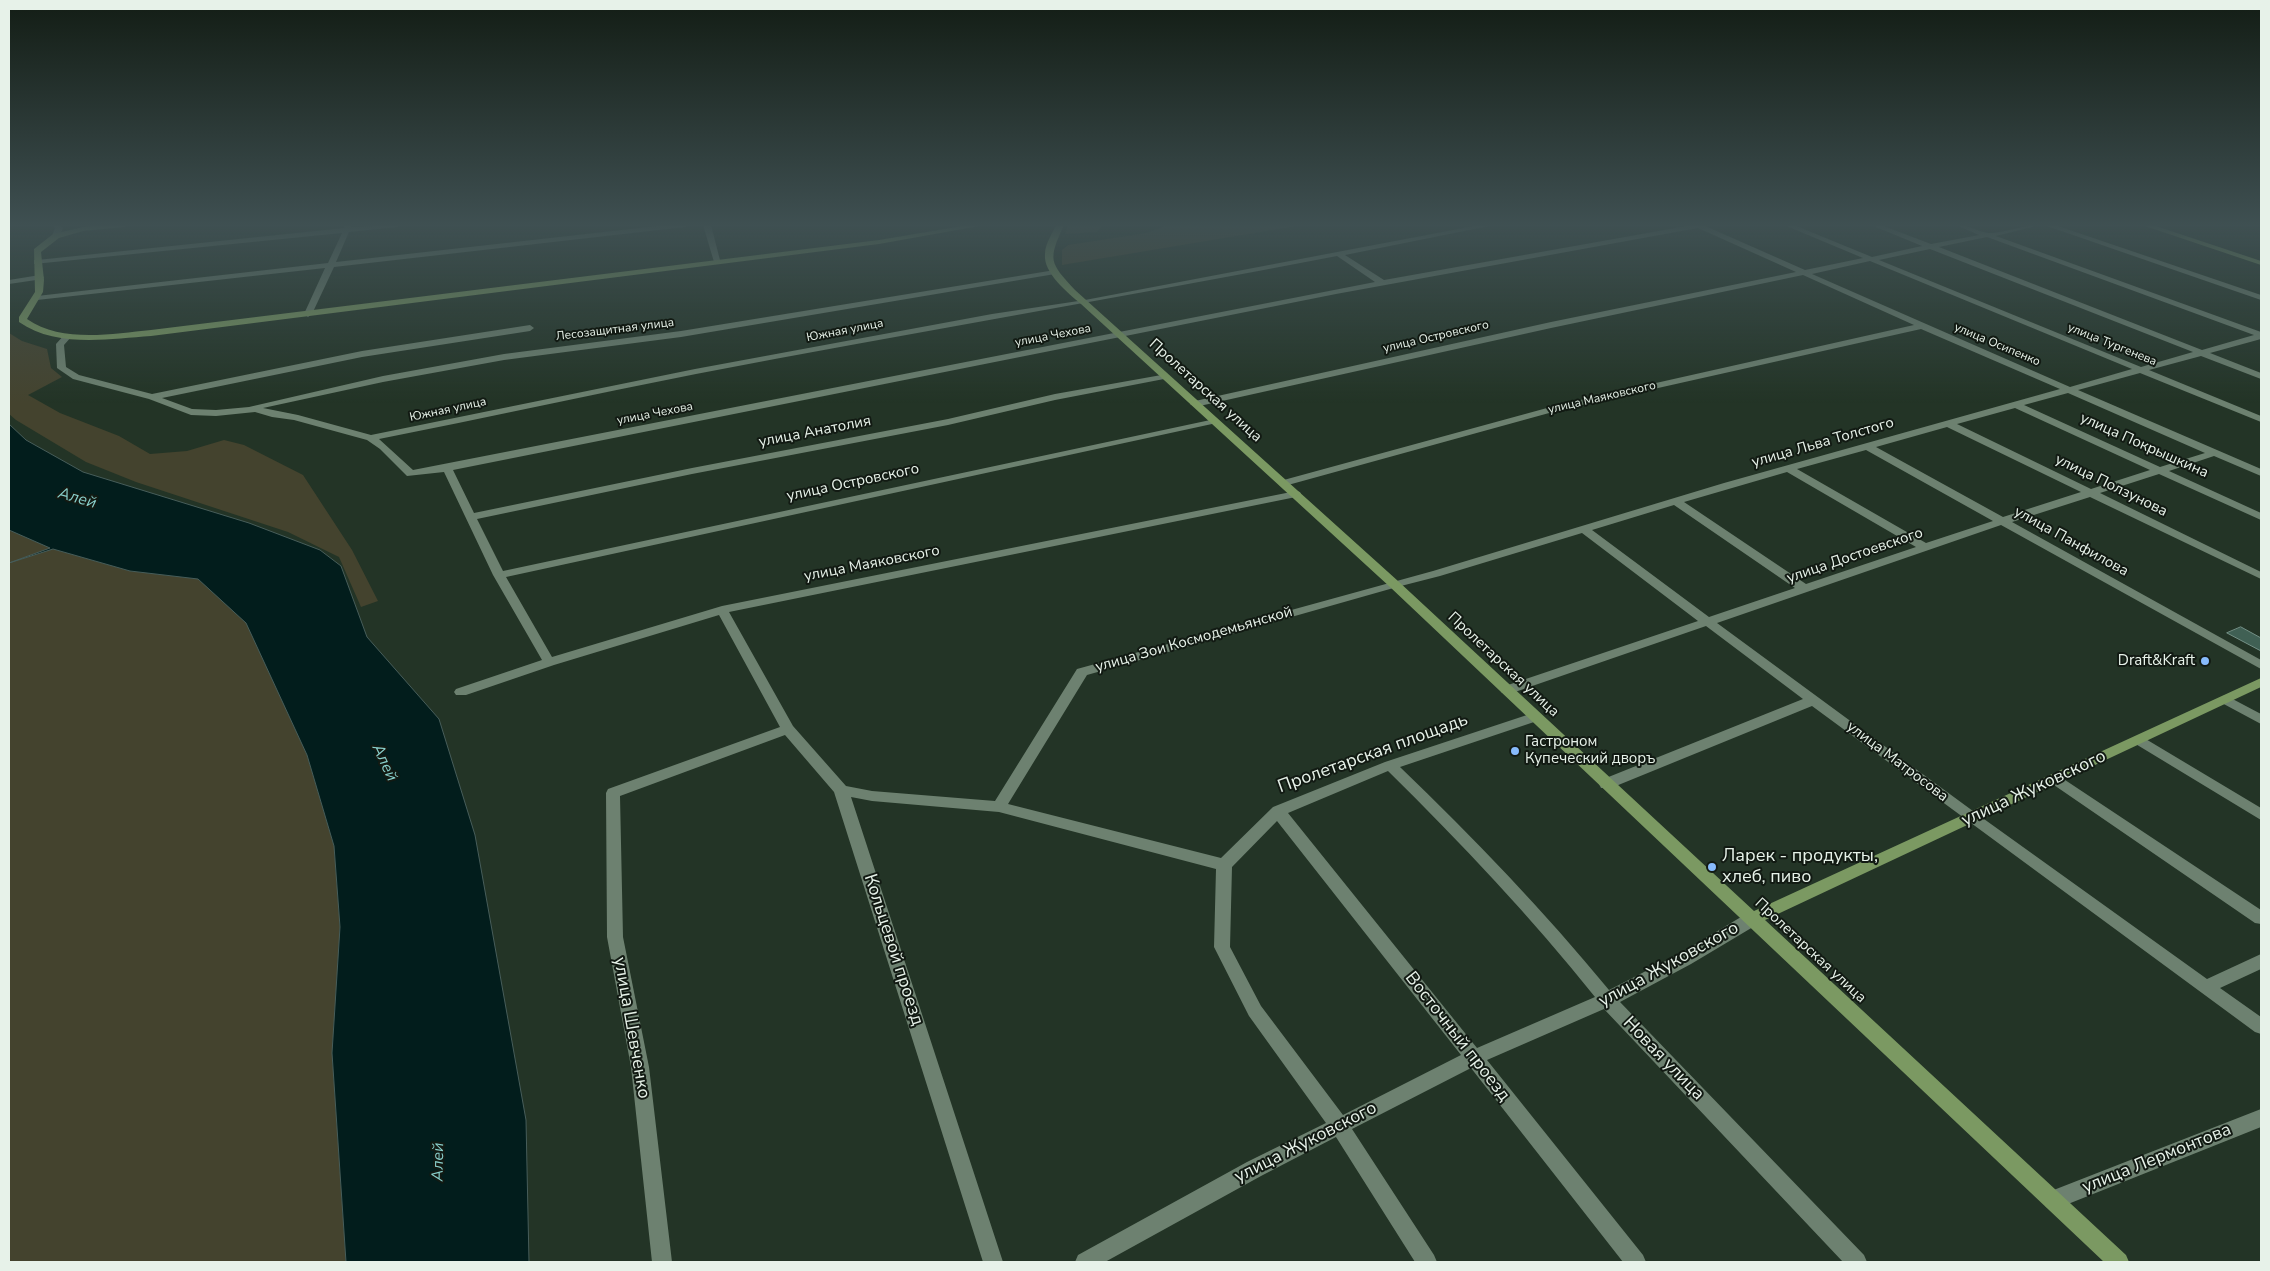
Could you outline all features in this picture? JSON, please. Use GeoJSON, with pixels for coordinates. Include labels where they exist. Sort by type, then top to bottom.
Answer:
{"type":"FeatureCollection","features":[{"type":"Feature","properties":{"kind":"street"},"geometry":{"type":"LineString","coordinates":[[9,289],[27,284]]}},
{"type":"Feature","properties":{"kind":"street"},"geometry":{"type":"LineString","coordinates":[[39,284],[37,298],[26,310],[22,320],[28,327],[46,333],[68,336],[106,336],[189,329],[542,284]]}},
{"type":"Feature","properties":{"kind":"street"},"geometry":{"type":"LineString","coordinates":[[37,298],[159,284]]}},
{"type":"Feature","properties":{"kind":"street"},"geometry":{"type":"LineString","coordinates":[[308,314],[321,284]]}},
{"type":"Feature","properties":{"kind":"street","name":"Лесозащитная улица"},"geometry":{"type":"LineString","coordinates":[[238,410],[383,379],[504,357],[681,334],[981,284]]}},
{"type":"Feature","properties":{"kind":"street","name":"Пролетарская улица"},"geometry":{"type":"LineString","coordinates":[[1067,284],[1212,420],[1394,584],[2119,1262]]}},
{"type":"Feature","properties":{"kind":"street","name":"Южная улица"},"geometry":{"type":"LineString","coordinates":[[238,410],[256,408],[272,414],[295,417],[371,438],[694,372],[1178,284]]}},
{"type":"Feature","properties":{"kind":"street","name":"улица Чехова"},"geometry":{"type":"LineString","coordinates":[[371,438],[384,447],[412,474],[1234,311],[1382,284]]}},
{"type":"Feature","properties":{"kind":"street","name":"улица Островского"},"geometry":{"type":"LineString","coordinates":[[1195,404],[1551,325],[1751,284]]}},
{"type":"Feature","properties":{"kind":"street","name":"улица Осипенко"},"geometry":{"type":"LineString","coordinates":[[1831,284],[1922,326],[2261,473]]}},
{"type":"Feature","properties":{"kind":"street","name":"улица Тургенева"},"geometry":{"type":"LineString","coordinates":[[1932,284],[2261,419]]}},
{"type":"Feature","properties":{"kind":"street"},"geometry":{"type":"LineString","coordinates":[[2027,284],[2261,376]]}},
{"type":"Feature","properties":{"kind":"street"},"geometry":{"type":"LineString","coordinates":[[2121,284],[2261,336]]}},
{"type":"Feature","properties":{"kind":"street"},"geometry":{"type":"LineString","coordinates":[[2221,284],[2261,298]]}},
{"type":"Feature","properties":{"kind":"street","name":"улица Маяковского"},"geometry":{"type":"LineString","coordinates":[[1284,483],[1558,408],[1922,326]]}},
{"type":"Feature","properties":{"kind":"street"},"geometry":{"type":"LineString","coordinates":[[152,397],[362,354],[530,328]]}},
{"type":"Feature","properties":{"kind":"street"},"geometry":{"type":"LineString","coordinates":[[68,336],[60,344],[62,368],[76,377],[152,397],[191,412],[216,413],[238,410]]}},
{"type":"Feature","properties":{"kind":"street","name":"улица Льва Толстого"},"geometry":{"type":"LineString","coordinates":[[1394,584],[1436,574],[1788,468],[2261,336]]}},
{"type":"Feature","properties":{"kind":"street","name":"улица Анатолия"},"geometry":{"type":"LineString","coordinates":[[472,517],[682,473],[948,422],[1055,397],[1164,376]]}},
{"type":"Feature","properties":{"kind":"street","name":"улица Покрышкина"},"geometry":{"type":"LineString","coordinates":[[2014,404],[2261,517]]}},
{"type":"Feature","properties":{"kind":"street","name":"улица Островского"},"geometry":{"type":"LineString","coordinates":[[499,575],[1212,420]]}},
{"type":"Feature","properties":{"kind":"street","name":"улица Ползунова"},"geometry":{"type":"LineString","coordinates":[[1946,423],[2261,576]]}},
{"type":"Feature","properties":{"kind":"street","name":"улица Панфилова"},"geometry":{"type":"LineString","coordinates":[[1867,446],[2261,665]]}},
{"type":"Feature","properties":{"kind":"street","name":"улица Достоевского"},"geometry":{"type":"LineString","coordinates":[[1507,690],[2003,521],[2214,453]]}},
{"type":"Feature","properties":{"kind":"street"},"geometry":{"type":"LineString","coordinates":[[446,468],[472,517],[499,575],[549,662]]}},
{"type":"Feature","properties":{"kind":"street"},"geometry":{"type":"LineString","coordinates":[[1788,468],[1926,548]]}},
{"type":"Feature","properties":{"kind":"street","name":"улица Маяковского"},"geometry":{"type":"LineString","coordinates":[[461,692],[549,662],[722,610],[1296,494]]}},
{"type":"Feature","properties":{"kind":"street"},"geometry":{"type":"LineString","coordinates":[[1676,501],[1805,588]]}},
{"type":"Feature","properties":{"kind":"street","name":"улица Матросова"},"geometry":{"type":"LineString","coordinates":[[1583,529],[1972,818],[2261,1027]]}},
{"type":"Feature","properties":{"kind":"street","name":"улица Зои Космодемьянской"},"geometry":{"type":"LineString","coordinates":[[999,807],[1082,672],[1394,584]]}},
{"type":"Feature","properties":{"kind":"street"},"geometry":{"type":"LineString","coordinates":[[722,610],[788,729],[841,790],[872,796],[999,807],[1224,865],[1222,947],[1255,1011],[1339,1125],[1427,1262]]}},
{"type":"Feature","properties":{"kind":"street","name":"улица Жуковского"},"geometry":{"type":"LineString","coordinates":[[1085,1262],[1254,1169],[1339,1125],[1473,1058],[1607,1000],[1685,959],[1752,919],[2140,740],[2261,682]]}},
{"type":"Feature","properties":{"kind":"street"},"geometry":{"type":"LineString","coordinates":[[2225,699],[2261,720]]}},
{"type":"Feature","properties":{"kind":"street"},"geometry":{"type":"LineString","coordinates":[[1606,784],[1814,700]]}},
{"type":"Feature","properties":{"kind":"street","name":"Пролетарская площадь"},"geometry":{"type":"LineString","coordinates":[[1224,865],[1278,811],[1390,766],[1535,717]]}},
{"type":"Feature","properties":{"kind":"street","name":"улица Шевченко"},"geometry":{"type":"LineString","coordinates":[[662,1262],[640,1067],[615,937],[613,793],[788,729]]}},
{"type":"Feature","properties":{"kind":"street"},"geometry":{"type":"LineString","coordinates":[[2140,740],[2261,815]]}},
{"type":"Feature","properties":{"kind":"street","name":"Новая улица"},"geometry":{"type":"LineString","coordinates":[[1390,766],[1464,837],[1551,931],[1607,1000],[1857,1262]]}},
{"type":"Feature","properties":{"kind":"street"},"geometry":{"type":"LineString","coordinates":[[2056,779],[2261,918]]}},
{"type":"Feature","properties":{"kind":"street","name":"Кольцевой проезд"},"geometry":{"type":"LineString","coordinates":[[841,790],[893,947],[962,1170],[994,1262]]}},
{"type":"Feature","properties":{"kind":"street","name":"Восточный проезд"},"geometry":{"type":"LineString","coordinates":[[1278,811],[1636,1262]]}},
{"type":"Feature","properties":{"kind":"street"},"geometry":{"type":"LineString","coordinates":[[2206,987],[2261,961]]}},
{"type":"Feature","properties":{"kind":"street","name":"улица Лермонтова"},"geometry":{"type":"LineString","coordinates":[[2053,1200],[2261,1118]]}},
{"type":"Feature","properties":{"kind":"shaded area"},"geometry":{"type":"Polygon","coordinates":[[[9,333],[22,341],[47,349],[51,368],[62,377],[28,395],[60,413],[119,436],[150,454],[187,451],[224,440],[244,445],[303,475],[352,550],[378,601],[361,607],[339,557],[288,532],[136,482],[86,462],[16,420],[9,414],[9,333]]]}},
{"type":"Feature","properties":{"kind":"shaded area"},"geometry":{"type":"Polygon","coordinates":[[[9,530],[53,549],[130,571],[199,579],[246,622],[307,755],[334,846],[340,927],[332,1053],[346,1262],[9,1262],[9,530]]]}},
{"type":"Feature","properties":{"kind":"water","name":"Алей"},"geometry":{"type":"Polygon","coordinates":[[[9,424],[26,440],[83,472],[249,523],[320,550],[341,566],[367,637],[439,719],[475,835],[526,1120],[529,1262],[346,1262],[332,1053],[340,927],[334,846],[307,755],[246,623],[198,579],[130,571],[53,549],[9,563],[50,548],[9,530],[9,424]]]}},
{"type":"Feature","properties":{"kind":"building"},"geometry":{"type":"Polygon","coordinates":[[[2241,627],[2261,638],[2261,651],[2227,633],[2241,627]]]}},
{"type":"Feature","properties":{"kind":"place","name":"Draft&Kraft"},"geometry":{"type":"Point","coordinates":[2205,661]}},
{"type":"Feature","properties":{"kind":"place","name":"Гастроном Купеческий дворъ"},"geometry":{"type":"Point","coordinates":[1515,751]}},
{"type":"Feature","properties":{"kind":"place","name":"Ларек - продукты, хлеб, пиво"},"geometry":{"type":"Point","coordinates":[1712,867]}}]}
